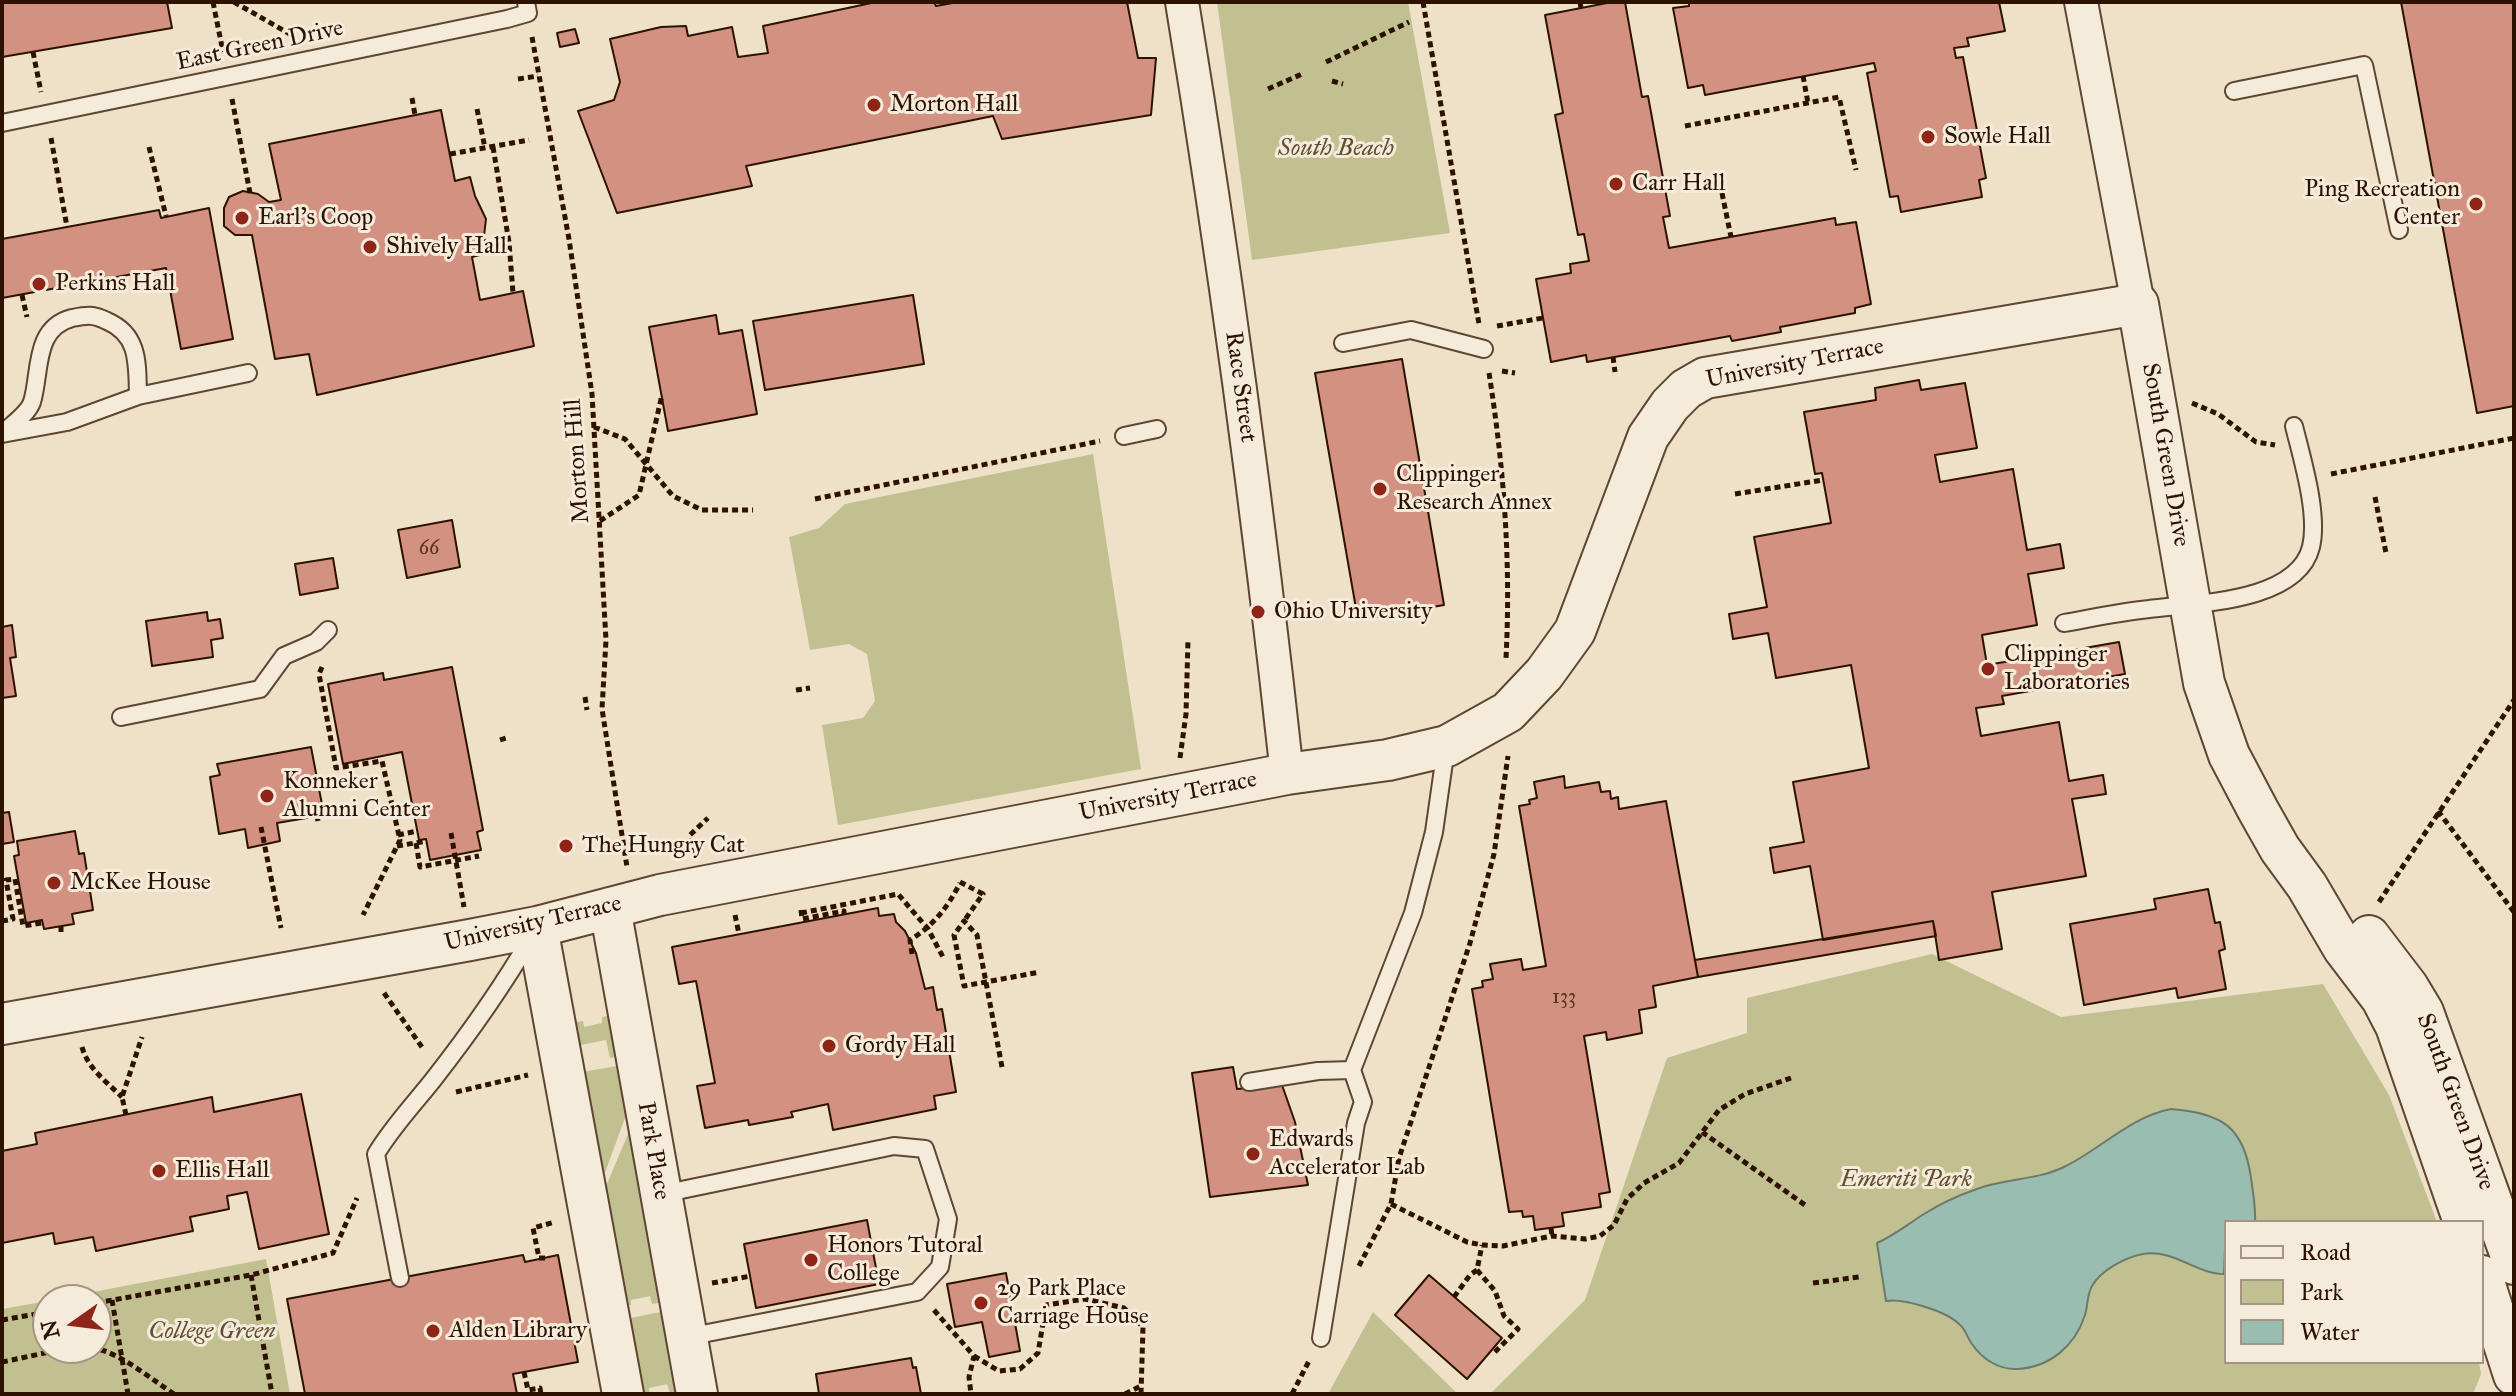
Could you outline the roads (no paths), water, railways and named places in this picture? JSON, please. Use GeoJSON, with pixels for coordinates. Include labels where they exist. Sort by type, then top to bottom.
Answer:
{"type":"FeatureCollection","features":[{"type":"Feature","properties":{"kind":"street","name":"Race Street"},"geometry":{"type":"LineString","coordinates":[[1182,2],[1244,414],[1287,774]]}},
{"type":"Feature","properties":{"kind":"street","name":"South Green Drive"},"geometry":{"type":"LineString","coordinates":[[2081,2],[2138,304],[2204,683],[2229,755],[2280,849],[2307,886],[2344,949],[2382,999],[2396,1026],[2463,1220]]}},
{"type":"Feature","properties":{"kind":"street","name":"University Terrace"},"geometry":{"type":"LineString","coordinates":[[2,1024],[537,927],[675,892],[1287,774],[1388,760],[1447,746],[1508,712],[1544,674],[1575,631],[1648,437],[1670,405],[1686,389],[1705,378],[2138,304]]}},
{"type":"Feature","properties":{"kind":"street","name":"South Green Drive"},"geometry":{"type":"LineString","coordinates":[[2307,886],[2361,927],[2408,987],[2423,1012],[2514,1264]]}},
{"type":"Feature","properties":{"kind":"street","name":"Park Place"},"geometry":{"type":"LineString","coordinates":[[610,908],[697,1394]]}},
{"type":"Feature","properties":{"kind":"street"},"geometry":{"type":"LineString","coordinates":[[537,927],[623,1394]]}},
{"type":"Feature","properties":{"kind":"street"},"geometry":{"type":"LineString","coordinates":[[2484,1282],[2514,1375]]}},
{"type":"Feature","properties":{"kind":"lane","name":"East Green Drive"},"geometry":{"type":"LineString","coordinates":[[2,123],[527,8]]}},
{"type":"Feature","properties":{"kind":"lane"},"geometry":{"type":"LineString","coordinates":[[2234,91],[2364,65],[2399,230]]}},
{"type":"Feature","properties":{"kind":"lane"},"geometry":{"type":"LineString","coordinates":[[2,434],[31,406],[39,354],[48,333],[65,320],[90,314],[112,323],[132,339],[138,396]]}},
{"type":"Feature","properties":{"kind":"lane"},"geometry":{"type":"LineString","coordinates":[[1343,343],[1411,330],[1484,349]]}},
{"type":"Feature","properties":{"kind":"lane"},"geometry":{"type":"LineString","coordinates":[[2,434],[67,422],[138,396],[248,373]]}},
{"type":"Feature","properties":{"kind":"lane"},"geometry":{"type":"LineString","coordinates":[[2064,623],[2146,609],[2190,606],[2262,590],[2285,581],[2301,569],[2311,550],[2314,530],[2294,426]]}},
{"type":"Feature","properties":{"kind":"lane"},"geometry":{"type":"LineString","coordinates":[[1124,436],[1157,429]]}},
{"type":"Feature","properties":{"kind":"lane"},"geometry":{"type":"LineString","coordinates":[[121,717],[260,689],[284,656],[316,642],[328,630]]}},
{"type":"Feature","properties":{"kind":"lane"},"geometry":{"type":"LineString","coordinates":[[1321,1338],[1356,1123],[1363,1102],[1352,1070],[1413,913],[1434,832],[1447,746]]}},
{"type":"Feature","properties":{"kind":"lane"},"geometry":{"type":"LineString","coordinates":[[400,1278],[376,1154],[509,977],[537,927]]}},
{"type":"Feature","properties":{"kind":"lane"},"geometry":{"type":"LineString","coordinates":[[1249,1082],[1318,1071],[1352,1070]]}},
{"type":"Feature","properties":{"kind":"lane"},"geometry":{"type":"LineString","coordinates":[[661,1194],[894,1146],[925,1149],[948,1219],[940,1267],[917,1292],[687,1337]]}},
{"type":"Feature","properties":{"kind":"water"},"geometry":{"type":"Polygon","coordinates":[[[2171,1109],[2204,1114],[2228,1126],[2243,1146],[2248,1161],[2255,1220],[2224,1220],[2224,1274],[2154,1253],[2122,1261],[2101,1275],[2092,1286],[2081,1326],[2068,1345],[2041,1364],[2018,1369],[2004,1368],[1986,1359],[1970,1342],[1961,1326],[1944,1314],[1913,1304],[1886,1301],[1877,1243],[1955,1198],[1985,1186],[2064,1167],[2129,1126],[2171,1109]]]}},
{"type":"Feature","properties":{"kind":"place","name":"Morton Hall"},"geometry":{"type":"Point","coordinates":[874,105]}},
{"type":"Feature","properties":{"kind":"place","name":"Sowle Hall"},"geometry":{"type":"Point","coordinates":[1928,137]}},
{"type":"Feature","properties":{"kind":"place","name":"Carr Hall"},"geometry":{"type":"Point","coordinates":[1616,184]}},
{"type":"Feature","properties":{"kind":"place","name":"Ping Recreation Center"},"geometry":{"type":"Point","coordinates":[2476,204]}},
{"type":"Feature","properties":{"kind":"place","name":"Earl's Coop"},"geometry":{"type":"Point","coordinates":[242,218]}},
{"type":"Feature","properties":{"kind":"place","name":"Shively Hall"},"geometry":{"type":"Point","coordinates":[370,247]}},
{"type":"Feature","properties":{"kind":"place","name":"Perkins Hall"},"geometry":{"type":"Point","coordinates":[39,284]}},
{"type":"Feature","properties":{"kind":"place","name":"Clippinger Research Annex"},"geometry":{"type":"Point","coordinates":[1380,489]}},
{"type":"Feature","properties":{"kind":"place","name":"Ohio University"},"geometry":{"type":"Point","coordinates":[1258,612]}},
{"type":"Feature","properties":{"kind":"place","name":"Clippinger Laboratories"},"geometry":{"type":"Point","coordinates":[1988,669]}},
{"type":"Feature","properties":{"kind":"place","name":"Konneker Alumni Center"},"geometry":{"type":"Point","coordinates":[267,796]}},
{"type":"Feature","properties":{"kind":"place","name":"The Hungry Cat"},"geometry":{"type":"Point","coordinates":[566,846]}},
{"type":"Feature","properties":{"kind":"place","name":"McKee House"},"geometry":{"type":"Point","coordinates":[54,883]}},
{"type":"Feature","properties":{"kind":"place","name":"Gordy Hall"},"geometry":{"type":"Point","coordinates":[829,1046]}},
{"type":"Feature","properties":{"kind":"place","name":"Edwards Accelerator Lab"},"geometry":{"type":"Point","coordinates":[1253,1154]}},
{"type":"Feature","properties":{"kind":"place","name":"Ellis Hall"},"geometry":{"type":"Point","coordinates":[159,1171]}},
{"type":"Feature","properties":{"kind":"place","name":"Honors Tutoral College"},"geometry":{"type":"Point","coordinates":[811,1260]}},
{"type":"Feature","properties":{"kind":"place","name":"29 Park Place Carriage House"},"geometry":{"type":"Point","coordinates":[981,1303]}},
{"type":"Feature","properties":{"kind":"place","name":"Alden Library"},"geometry":{"type":"Point","coordinates":[433,1331]}},
{"type":"Feature","properties":{"kind":"park label","name":"South Beach"},"geometry":{"type":"Point","coordinates":[1336,149]}},
{"type":"Feature","properties":{"kind":"park label","name":"Emeriti Park"},"geometry":{"type":"Point","coordinates":[1906,1180]}},
{"type":"Feature","properties":{"kind":"park label","name":"College Green"},"geometry":{"type":"Point","coordinates":[212,1332]}}]}
